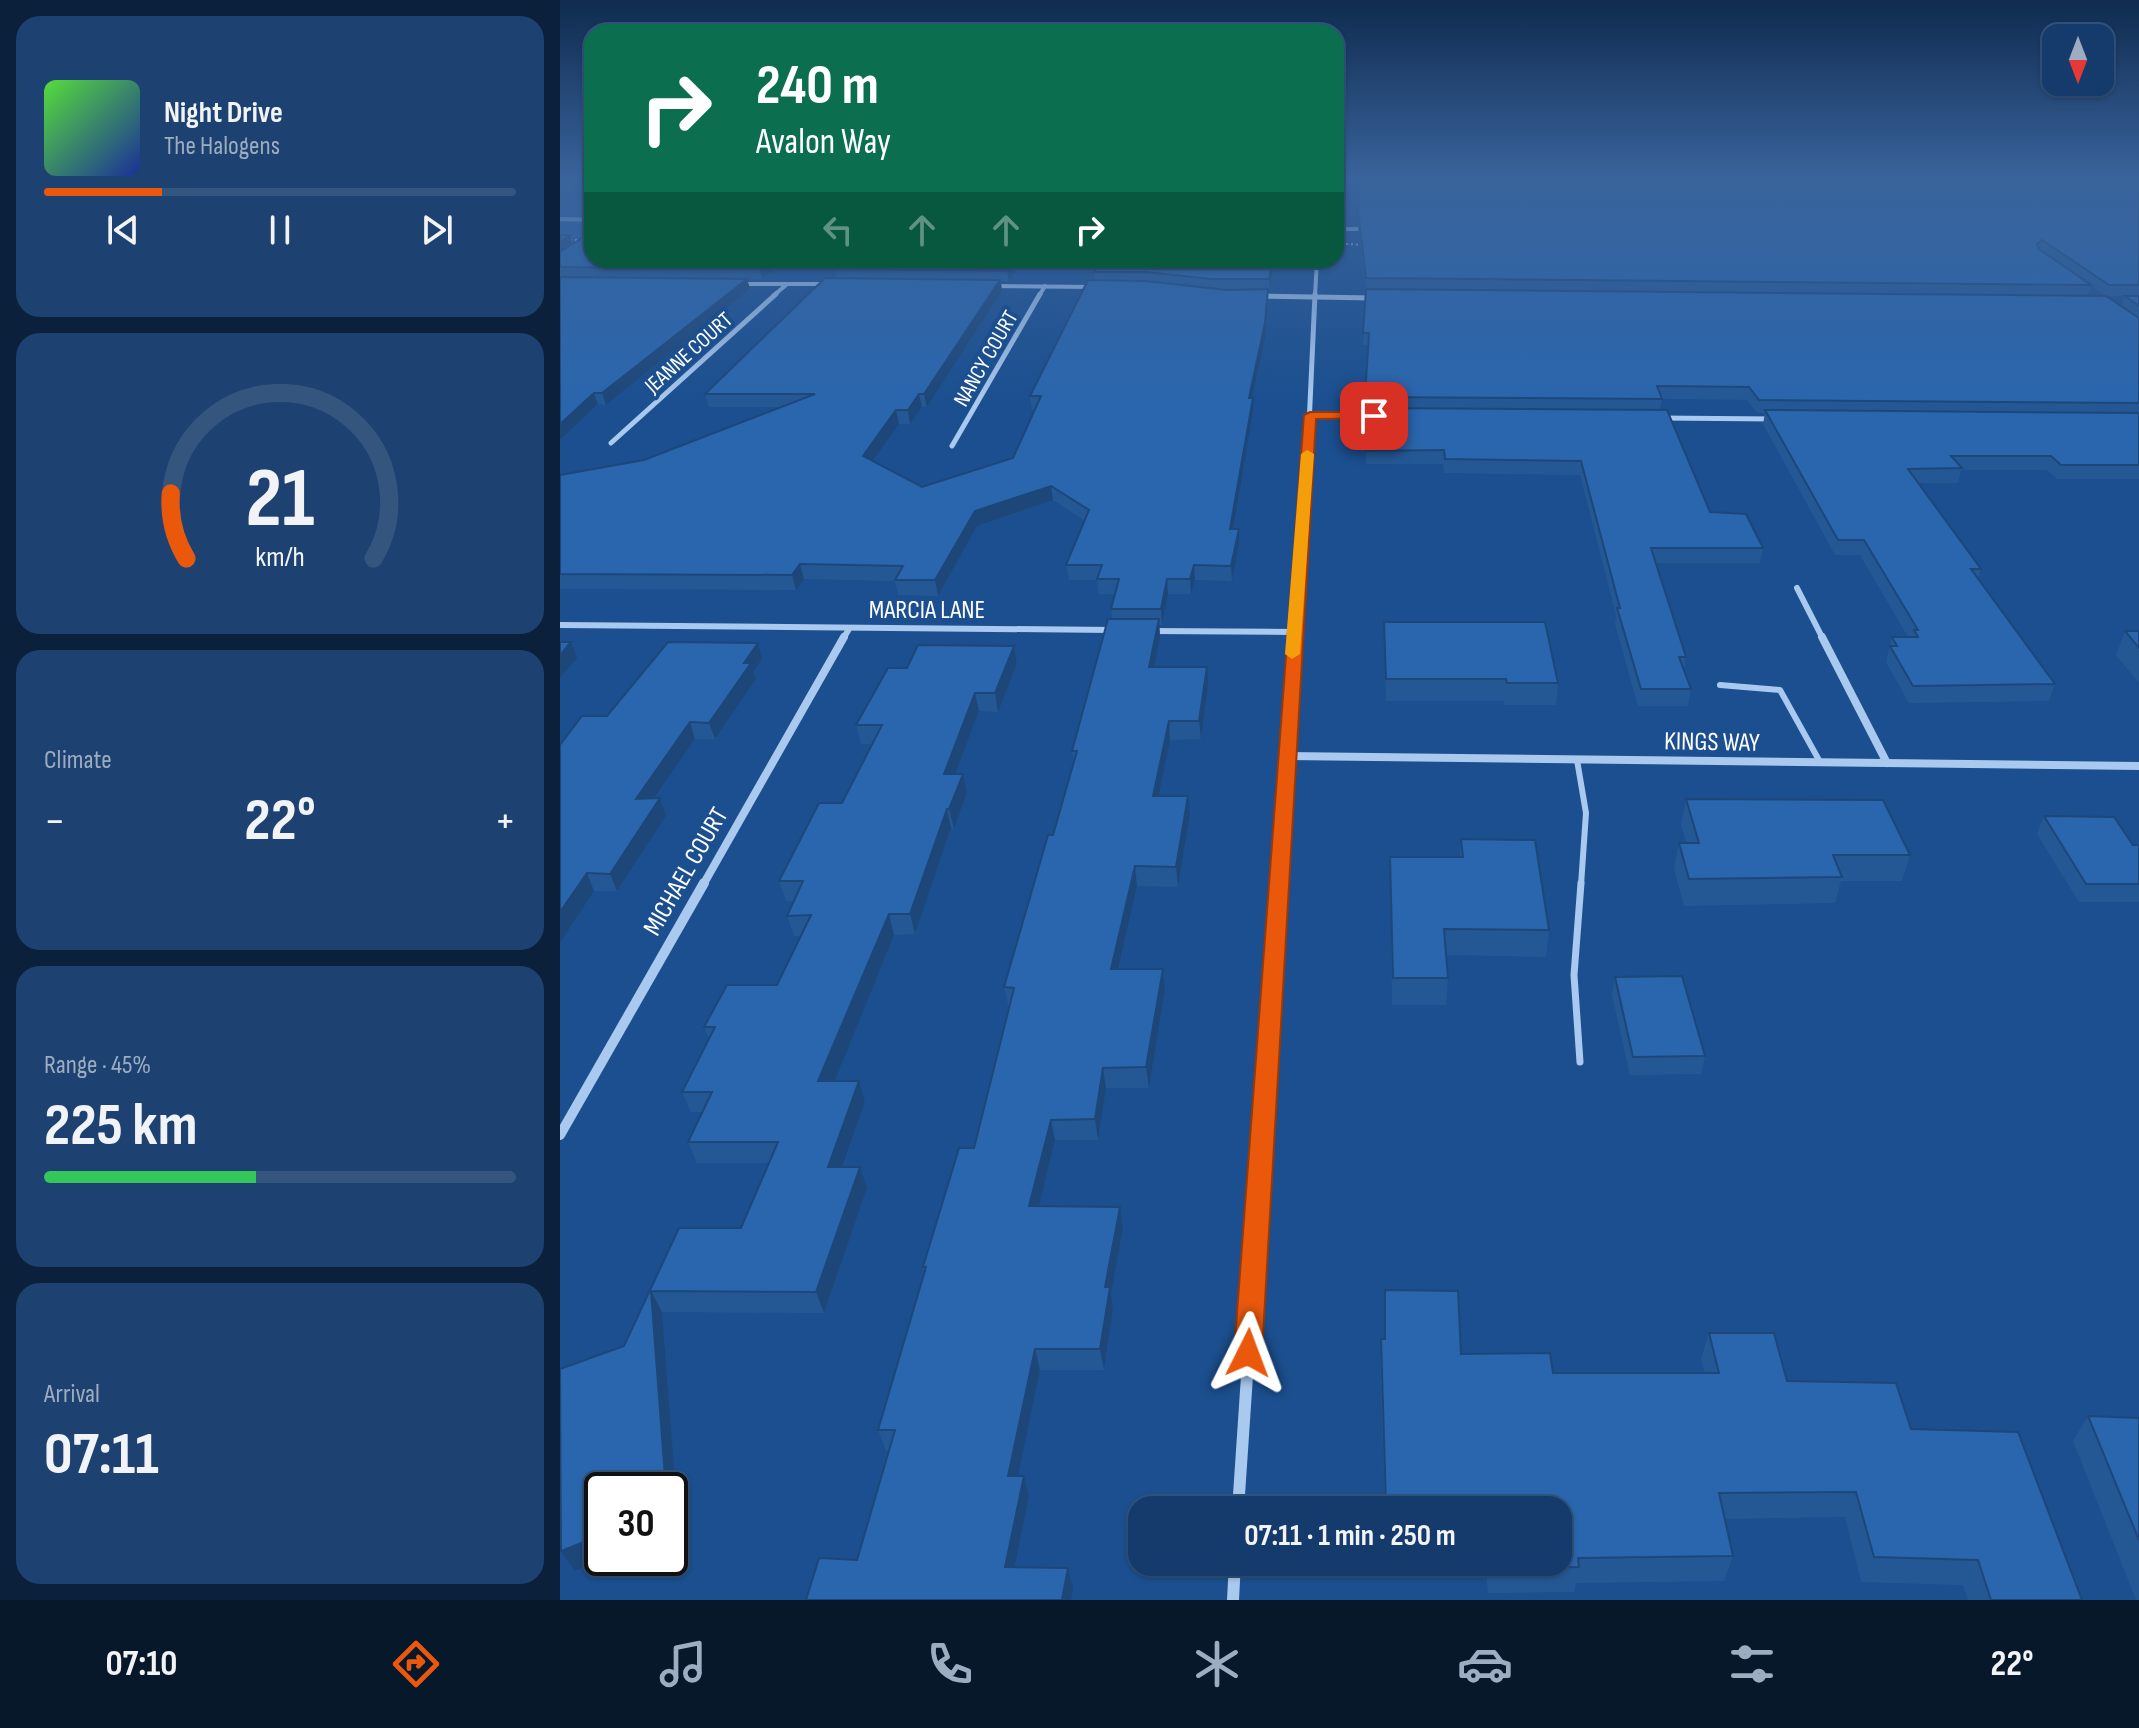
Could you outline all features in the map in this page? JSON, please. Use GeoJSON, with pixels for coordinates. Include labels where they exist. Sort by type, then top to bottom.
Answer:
{"type":"FeatureCollection","features":[{"type":"Feature","properties":{"kind":"street"},"geometry":{"type":"LineString","coordinates":[[1239,1496],[1310,415],[1317,268]]}},
{"type":"Feature","properties":{"kind":"street"},"geometry":{"type":"LineString","coordinates":[[726,284],[833,284]]}},
{"type":"Feature","properties":{"kind":"street","name":"JEANNE COURT"},"geometry":{"type":"LineString","coordinates":[[611,443],[787,284]]}},
{"type":"Feature","properties":{"kind":"street"},"geometry":{"type":"LineString","coordinates":[[985,285],[1103,287]]}},
{"type":"Feature","properties":{"kind":"street","name":"NANCY COURT"},"geometry":{"type":"LineString","coordinates":[[952,446],[1045,286]]}},
{"type":"Feature","properties":{"kind":"street"},"geometry":{"type":"LineString","coordinates":[[1254,296],[1379,298]]}},
{"type":"Feature","properties":{"kind":"street"},"geometry":{"type":"LineString","coordinates":[[1310,415],[1390,416]]}},
{"type":"Feature","properties":{"kind":"street"},"geometry":{"type":"LineString","coordinates":[[1645,418],[1788,419]]}},
{"type":"Feature","properties":{"kind":"street"},"geometry":{"type":"LineString","coordinates":[[1797,588],[1887,763]]}},
{"type":"Feature","properties":{"kind":"street","name":"MARCIA LANE"},"geometry":{"type":"LineString","coordinates":[[560,625],[1130,631]]}},
{"type":"Feature","properties":{"kind":"street","name":"MICHAEL COURT"},"geometry":{"type":"LineString","coordinates":[[560,1135],[849,629]]}},
{"type":"Feature","properties":{"kind":"street"},"geometry":{"type":"LineString","coordinates":[[1145,631],[1294,632]]}},
{"type":"Feature","properties":{"kind":"street","name":"KINGS WAY"},"geometry":{"type":"LineString","coordinates":[[1286,756],[2139,766]]}},
{"type":"Feature","properties":{"kind":"street"},"geometry":{"type":"LineString","coordinates":[[1233,1600],[1234,1576]]}},
{"type":"Feature","properties":{"kind":"lane"},"geometry":{"type":"LineString","coordinates":[[1720,685],[1780,690],[1820,762]]}},
{"type":"Feature","properties":{"kind":"lane"},"geometry":{"type":"LineString","coordinates":[[1577,760],[1586,813],[1574,975],[1580,1062]]}},
{"type":"Feature","properties":{"kind":"building"},"geometry":{"type":"Polygon","coordinates":[[[560,253],[584,253],[584,267],[560,267],[560,253]]]}},
{"type":"Feature","properties":{"kind":"building"},"geometry":{"type":"Polygon","coordinates":[[[1363,253],[2044,253],[2091,285],[1366,278],[1363,253]]]}},
{"type":"Feature","properties":{"kind":"building"},"geometry":{"type":"Polygon","coordinates":[[[2061,253],[2139,253],[2139,285],[2109,285],[2061,253]]]}},
{"type":"Feature","properties":{"kind":"building"},"geometry":{"type":"Polygon","coordinates":[[[660,268],[761,268],[760,269],[660,268]]]}},
{"type":"Feature","properties":{"kind":"building"},"geometry":{"type":"Polygon","coordinates":[[[836,268],[1009,268],[1007,271],[836,268]]]}},
{"type":"Feature","properties":{"kind":"building"},"geometry":{"type":"Polygon","coordinates":[[[1096,268],[1271,268],[1269,279],[1094,272],[1096,268]]]}},
{"type":"Feature","properties":{"kind":"building"},"geometry":{"type":"Polygon","coordinates":[[[560,277],[747,279],[602,393],[594,393],[560,424],[560,277]]]}},
{"type":"Feature","properties":{"kind":"building"},"geometry":{"type":"Polygon","coordinates":[[[825,278],[1000,280],[924,394],[919,394],[908,410],[896,410],[863,456],[922,487],[1013,458],[1041,396],[1030,396],[1088,280],[1145,281],[1227,290],[1268,289],[1230,529],[1239,529],[1231,566],[1194,565],[1190,579],[1167,579],[1161,609],[1111,609],[1119,579],[1097,579],[1102,565],[1066,565],[1089,510],[1051,486],[975,511],[935,580],[895,580],[903,566],[800,564],[792,575],[560,574],[560,475],[644,460],[815,394],[705,394],[825,278]]]}},
{"type":"Feature","properties":{"kind":"building"},"geometry":{"type":"Polygon","coordinates":[[[1366,289],[2106,296],[2139,318],[2139,403],[1759,400],[1749,387],[1657,386],[1662,399],[1365,397],[1369,333],[1363,333],[1366,289]]]}},
{"type":"Feature","properties":{"kind":"building"},"geometry":{"type":"Polygon","coordinates":[[[2125,296],[2139,296],[2139,306],[2125,296]]]}},
{"type":"Feature","properties":{"kind":"building"},"geometry":{"type":"Polygon","coordinates":[[[1365,408],[1667,410],[1710,512],[1746,514],[1763,548],[1651,548],[1686,657],[1679,657],[1691,689],[1641,689],[1617,608],[1620,608],[1581,461],[1445,459],[1444,450],[1366,451],[1365,408]]]}},
{"type":"Feature","properties":{"kind":"building"},"geometry":{"type":"Polygon","coordinates":[[[1765,410],[2139,413],[2139,465],[2061,465],[2051,456],[1951,456],[1962,468],[1908,469],[1981,569],[1971,569],[2055,684],[1913,686],[1890,646],[1897,646],[1892,637],[1918,637],[1914,630],[1918,630],[1864,540],[1838,540],[1765,410]]]}},
{"type":"Feature","properties":{"kind":"building"},"geometry":{"type":"Polygon","coordinates":[[[1108,619],[1159,619],[1149,667],[1207,667],[1199,721],[1169,721],[1153,796],[1188,796],[1176,867],[1135,866],[1111,969],[1163,969],[1146,1067],[1103,1068],[1095,1119],[1051,1120],[1029,1206],[1120,1207],[1105,1287],[1110,1287],[1100,1349],[1035,1349],[1008,1476],[1024,1476],[1005,1567],[1068,1568],[1062,1600],[806,1600],[819,1558],[857,1560],[895,1430],[878,1430],[959,1148],[974,1148],[1014,988],[1004,987],[1048,835],[1053,835],[1077,751],[1072,751],[1108,619]]]}},
{"type":"Feature","properties":{"kind":"building"},"geometry":{"type":"Polygon","coordinates":[[[1384,622],[1545,622],[1558,683],[1507,683],[1506,679],[1386,679],[1384,622]]]}},
{"type":"Feature","properties":{"kind":"building"},"geometry":{"type":"Polygon","coordinates":[[[2125,631],[2139,631],[2139,648],[2125,631]]]}},
{"type":"Feature","properties":{"kind":"building"},"geometry":{"type":"Polygon","coordinates":[[[560,642],[571,642],[560,655],[560,642]]]}},
{"type":"Feature","properties":{"kind":"building"},"geometry":{"type":"Polygon","coordinates":[[[668,642],[758,643],[744,663],[751,663],[709,723],[690,722],[636,799],[660,798],[610,874],[587,873],[560,912],[560,745],[582,716],[607,716],[668,642]]]}},
{"type":"Feature","properties":{"kind":"building"},"geometry":{"type":"Polygon","coordinates":[[[918,645],[1014,646],[995,693],[975,693],[944,774],[963,774],[947,809],[910,914],[889,914],[818,1081],[859,1081],[828,1167],[860,1167],[816,1292],[651,1291],[665,1472],[584,1472],[584,1542],[561,1551],[560,1369],[624,1346],[679,1228],[741,1228],[778,1142],[688,1142],[712,1092],[682,1092],[715,1027],[704,1027],[727,985],[777,985],[811,915],[787,916],[803,881],[779,881],[819,803],[842,803],[882,725],[856,725],[888,668],[907,668],[918,645]]]}},
{"type":"Feature","properties":{"kind":"building"},"geometry":{"type":"Polygon","coordinates":[[[1686,799],[1883,800],[1910,855],[1833,855],[1842,877],[1689,879],[1679,843],[1699,843],[1686,799]]]}},
{"type":"Feature","properties":{"kind":"building"},"geometry":{"type":"Polygon","coordinates":[[[2044,816],[2114,817],[2133,845],[2139,845],[2139,884],[2086,884],[2044,816]]]}},
{"type":"Feature","properties":{"kind":"building"},"geometry":{"type":"Polygon","coordinates":[[[1461,839],[1535,840],[1549,930],[1444,929],[1448,978],[1393,978],[1390,857],[1463,857],[1461,839]]]}},
{"type":"Feature","properties":{"kind":"building"},"geometry":{"type":"Polygon","coordinates":[[[1682,976],[1705,1056],[1633,1057],[1615,977],[1682,976]]]}},
{"type":"Feature","properties":{"kind":"building"},"geometry":{"type":"Polygon","coordinates":[[[1385,1290],[1458,1291],[1461,1354],[1550,1353],[1553,1373],[1719,1373],[1709,1333],[1774,1333],[1787,1381],[1896,1383],[1911,1429],[2018,1432],[2082,1600],[1991,1600],[1978,1560],[1874,1557],[1856,1492],[1719,1493],[1733,1556],[1578,1558],[1579,1567],[1572,1567],[1572,1496],[1386,1496],[1381,1339],[1385,1339],[1385,1290]]]}},
{"type":"Feature","properties":{"kind":"building"},"geometry":{"type":"Polygon","coordinates":[[[2088,1416],[2139,1418],[2139,1540],[2088,1416]]]}},
{"type":"Feature","properties":{"kind":"slow traffic"},"geometry":{"type":"LineString","coordinates":[[1292,654],[1307,454]]}},
{"type":"Feature","properties":{"kind":"route"},"geometry":{"type":"LineString","coordinates":[[1248,1353],[1310,415],[1374,416]]}}]}
